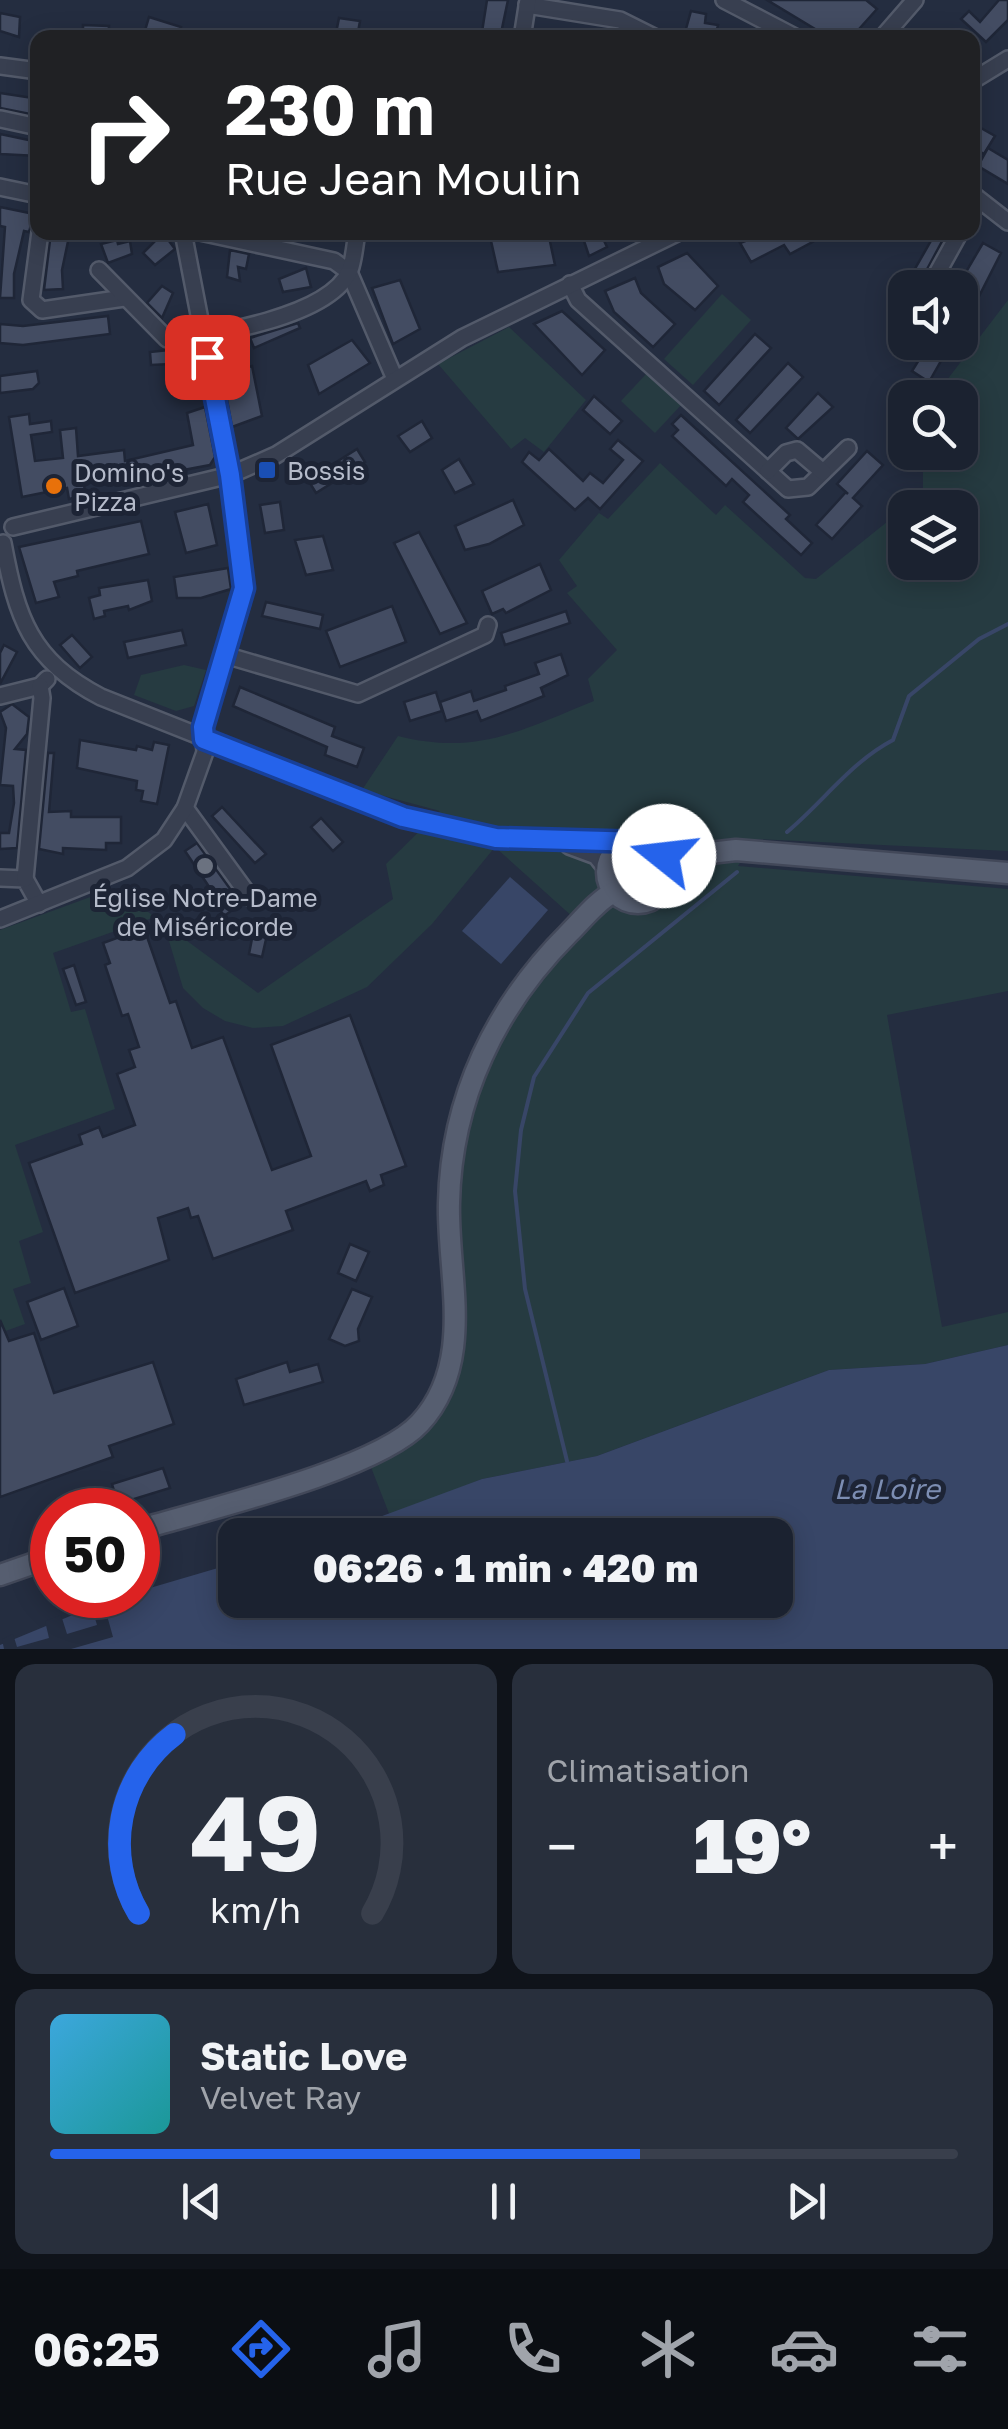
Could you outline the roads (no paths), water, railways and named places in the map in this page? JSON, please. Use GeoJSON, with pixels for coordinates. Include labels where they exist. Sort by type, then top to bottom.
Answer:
{"type":"FeatureCollection","features":[{"type":"Feature","properties":{"kind":"main road"},"geometry":{"type":"LineString","coordinates":[[667,884],[666,858],[651,844],[627,844],[614,852],[607,870],[614,892],[628,902],[645,902],[660,894],[667,884],[700,862],[756,854]]}},
{"type":"Feature","properties":{"kind":"main road"},"geometry":{"type":"LineString","coordinates":[[666,858],[719,850],[1008,873]]}},
{"type":"Feature","properties":{"kind":"main road"},"geometry":{"type":"LineString","coordinates":[[160,1523],[356,1461],[405,1436],[422,1422],[447,1373],[455,1336],[450,1184],[457,1132],[473,1076],[498,1022],[527,978],[614,892]]}},
{"type":"Feature","properties":{"kind":"main road"},"geometry":{"type":"LineString","coordinates":[[0,1575],[30,1565]]}},
{"type":"Feature","properties":{"kind":"street"},"geometry":{"type":"LineString","coordinates":[[724,0],[782,30]]}},
{"type":"Feature","properties":{"kind":"street"},"geometry":{"type":"LineString","coordinates":[[889,30],[915,0]]}},
{"type":"Feature","properties":{"kind":"street"},"geometry":{"type":"LineString","coordinates":[[523,30],[527,2],[620,20],[640,30]]}},
{"type":"Feature","properties":{"kind":"street"},"geometry":{"type":"LineString","coordinates":[[980,76],[1008,59]]}},
{"type":"Feature","properties":{"kind":"street"},"geometry":{"type":"LineString","coordinates":[[0,66],[30,70]]}},
{"type":"Feature","properties":{"kind":"street"},"geometry":{"type":"LineString","coordinates":[[1,119],[30,125]]}},
{"type":"Feature","properties":{"kind":"street"},"geometry":{"type":"LineString","coordinates":[[0,187],[30,194]]}},
{"type":"Feature","properties":{"kind":"street"},"geometry":{"type":"LineString","coordinates":[[980,205],[1008,222]]}},
{"type":"Feature","properties":{"kind":"street"},"geometry":{"type":"LineString","coordinates":[[39,240],[31,300],[42,310],[124,298]]}},
{"type":"Feature","properties":{"kind":"street"},"geometry":{"type":"LineString","coordinates":[[0,919],[127,868],[164,840],[185,808],[205,752],[203,727],[244,588],[230,475],[185,240]]}},
{"type":"Feature","properties":{"kind":"street"},"geometry":{"type":"LineString","coordinates":[[236,240],[334,262],[349,272],[395,378]]}},
{"type":"Feature","properties":{"kind":"street"},"geometry":{"type":"LineString","coordinates":[[99,270],[167,339],[204,337],[266,322],[315,301],[349,272],[355,240]]}},
{"type":"Feature","properties":{"kind":"street"},"geometry":{"type":"LineString","coordinates":[[627,844],[496,838],[403,817],[101,697],[57,671],[45,659],[22,618],[1,543],[12,536],[7,522],[230,475],[276,455],[462,338],[661,240]]}},
{"type":"Feature","properties":{"kind":"street"},"geometry":{"type":"LineString","coordinates":[[938,270],[955,240]]}},
{"type":"Feature","properties":{"kind":"street"},"geometry":{"type":"LineString","coordinates":[[570,284],[578,300],[794,490],[808,486],[848,448]]}},
{"type":"Feature","properties":{"kind":"street"},"geometry":{"type":"LineString","coordinates":[[768,471],[786,453],[797,450],[823,472]]}},
{"type":"Feature","properties":{"kind":"street"},"geometry":{"type":"LineString","coordinates":[[225,655],[358,694],[485,635],[488,625]]}},
{"type":"Feature","properties":{"kind":"street"},"geometry":{"type":"LineString","coordinates":[[0,696],[40,686],[57,671]]}},
{"type":"Feature","properties":{"kind":"street"},"geometry":{"type":"LineString","coordinates":[[39,904],[25,879],[40,686]]}},
{"type":"Feature","properties":{"kind":"street"},"geometry":{"type":"LineString","coordinates":[[185,808],[250,896]]}},
{"type":"Feature","properties":{"kind":"street"},"geometry":{"type":"LineString","coordinates":[[560,843],[593,854],[607,870]]}},
{"type":"Feature","properties":{"kind":"street"},"geometry":{"type":"LineString","coordinates":[[0,878],[25,879]]}},
{"type":"Feature","properties":{"kind":"water"},"geometry":{"type":"Polygon","coordinates":[[[510,877],[548,910],[501,964],[462,931],[510,877]]]}},
{"type":"Feature","properties":{"kind":"water","name":"La Loire"},"geometry":{"type":"Polygon","coordinates":[[[1008,1345],[1008,1649],[0,1649],[0,1645],[65,1618],[160,1618],[160,1585],[218,1568],[218,1618],[793,1618],[793,1518],[377,1518],[482,1479],[597,1456],[829,1370],[925,1364],[1008,1345]]]}},
{"type":"Feature","properties":{"kind":"waterway"},"geometry":{"type":"LineString","coordinates":[[787,832],[851,771],[893,740],[909,696],[979,639],[1008,624]]}},
{"type":"Feature","properties":{"kind":"waterway"},"geometry":{"type":"LineString","coordinates":[[567,1461],[525,1289],[515,1191],[521,1130],[534,1077],[588,993],[737,872]]}},
{"type":"Feature","properties":{"kind":"place","name":"Bossis"},"geometry":{"type":"Point","coordinates":[267,470]}},
{"type":"Feature","properties":{"kind":"place","name":"Domino's Pizza"},"geometry":{"type":"Point","coordinates":[54,486]}},
{"type":"Feature","properties":{"kind":"place","name":"Église Notre-Dame de Miséricorde"},"geometry":{"type":"Point","coordinates":[205,866]}}]}
